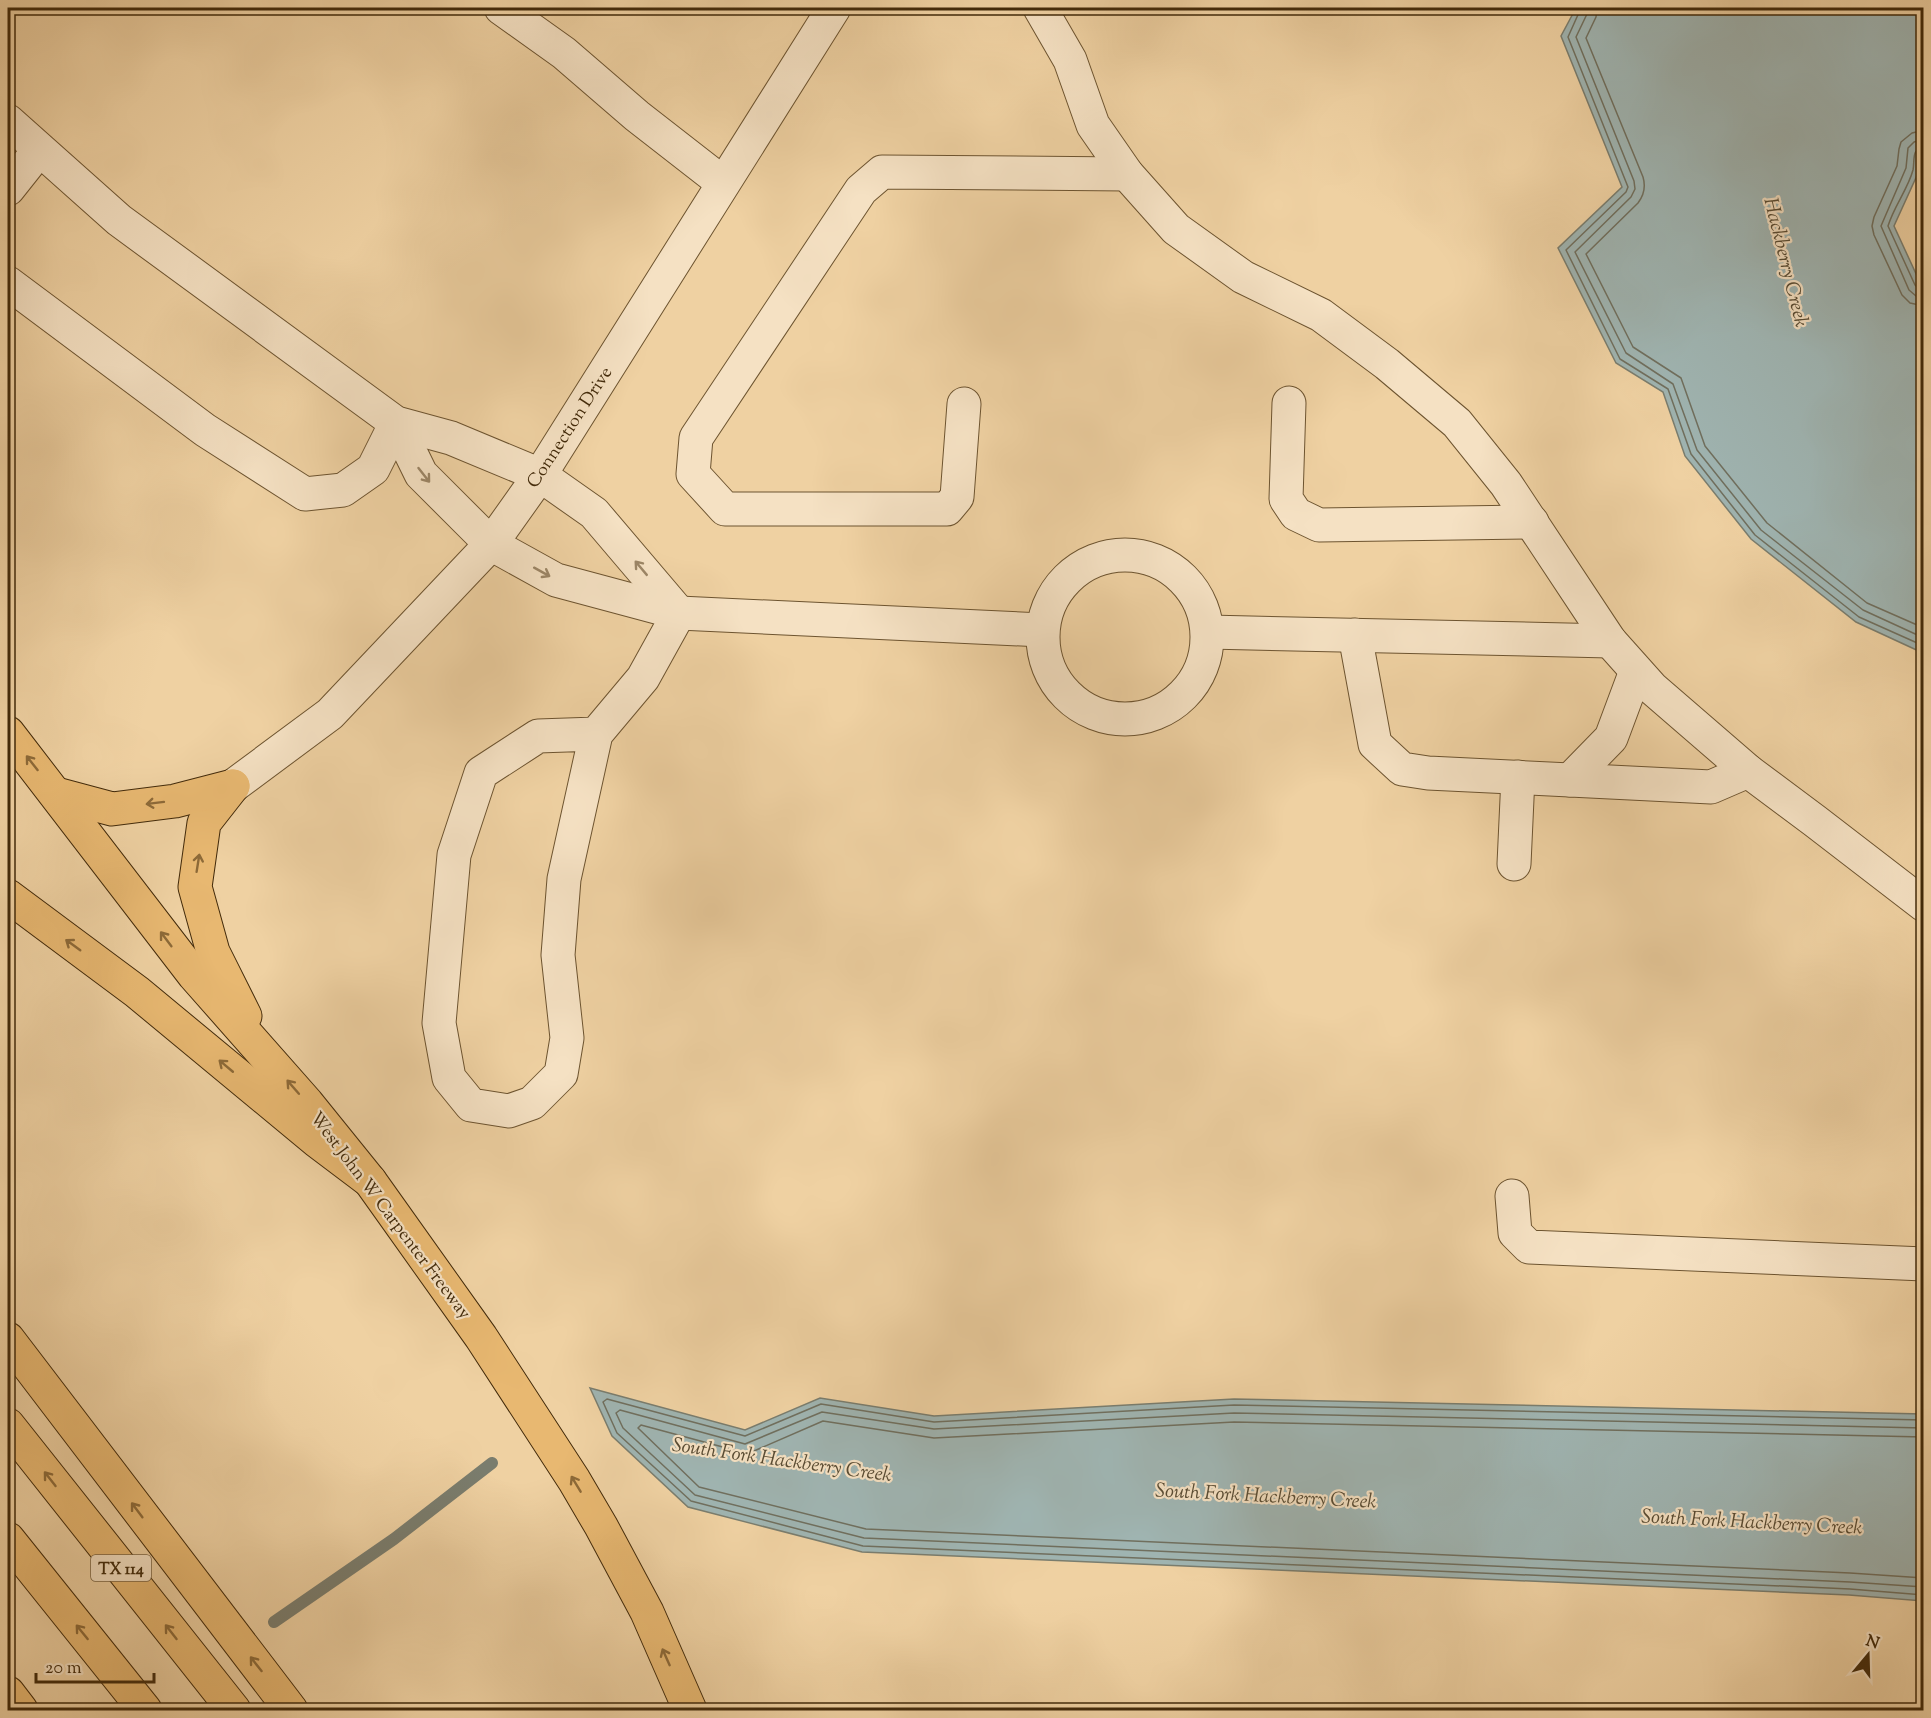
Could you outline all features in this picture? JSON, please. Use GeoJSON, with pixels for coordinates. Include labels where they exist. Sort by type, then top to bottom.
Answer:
{"type":"FeatureCollection","features":[{"type":"Feature","properties":{"kind":"main road","name":"West John W Carpenter Freeway"},"geometry":{"type":"LineString","coordinates":[[8,733],[194,975],[307,1103],[370,1181],[481,1337],[574,1480],[647,1612],[690,1710]]}},
{"type":"Feature","properties":{"kind":"main road"},"geometry":{"type":"LineString","coordinates":[[56,794],[112,809],[175,801],[233,786]]}},
{"type":"Feature","properties":{"kind":"main road"},"geometry":{"type":"LineString","coordinates":[[233,786],[204,824],[195,887],[213,952],[263,1053]]}},
{"type":"Feature","properties":{"kind":"main road"},"geometry":{"type":"LineString","coordinates":[[8,896],[137,992],[317,1141],[370,1181]]}},
{"type":"Feature","properties":{"kind":"main road"},"geometry":{"type":"LineString","coordinates":[[8,1339],[291,1710]]}},
{"type":"Feature","properties":{"kind":"main road","name":"TX 114"},"geometry":{"type":"LineString","coordinates":[[8,1425],[234,1710]]}},
{"type":"Feature","properties":{"kind":"main road"},"geometry":{"type":"LineString","coordinates":[[8,1539],[145,1710]]}},
{"type":"Feature","properties":{"kind":"main road"},"geometry":{"type":"LineString","coordinates":[[8,1693],[21,1710]]}},
{"type":"Feature","properties":{"kind":"street"},"geometry":{"type":"LineString","coordinates":[[501,8],[564,53],[637,116],[723,183]]}},
{"type":"Feature","properties":{"kind":"street"},"geometry":{"type":"LineString","coordinates":[[1040,8],[1070,60],[1093,125],[1127,174],[1176,229],[1244,277],[1321,315],[1387,364],[1457,423],[1506,484],[1610,641],[1652,688],[1748,771],[1815,820],[1923,905]]}},
{"type":"Feature","properties":{"kind":"street","name":"Connection Drive"},"geometry":{"type":"LineString","coordinates":[[233,786],[330,714],[491,544],[540,475],[723,183],[820,14]]}},
{"type":"Feature","properties":{"kind":"street"},"geometry":{"type":"LineString","coordinates":[[8,121],[119,220],[396,423],[451,438],[540,475],[594,513],[679,613]]}},
{"type":"Feature","properties":{"kind":"street"},"geometry":{"type":"LineString","coordinates":[[8,189],[39,150]]}},
{"type":"Feature","properties":{"kind":"street"},"geometry":{"type":"LineString","coordinates":[[964,404],[957,497],[947,509],[725,509],[693,474],[696,438],[861,190],[882,171],[1127,174]]}},
{"type":"Feature","properties":{"kind":"street"},"geometry":{"type":"LineString","coordinates":[[8,283],[205,430],[304,494],[343,490],[373,469],[396,423]]}},
{"type":"Feature","properties":{"kind":"street"},"geometry":{"type":"LineString","coordinates":[[1289,403],[1286,499],[1296,514],[1319,525],[1532,522]]}},
{"type":"Feature","properties":{"kind":"street"},"geometry":{"type":"LineString","coordinates":[[396,423],[421,474],[491,544],[556,580],[679,613],[1042,630]]}},
{"type":"Feature","properties":{"kind":"street"},"geometry":{"type":"LineString","coordinates":[[1111,555],[1139,555],[1165,565],[1187,582],[1201,605],[1208,632],[1205,659],[1194,683],[1175,703],[1151,716],[1124,720],[1097,715],[1074,702],[1055,682],[1044,657],[1042,630],[1048,603],[1064,581],[1085,564],[1111,555]]}},
{"type":"Feature","properties":{"kind":"street"},"geometry":{"type":"LineString","coordinates":[[596,734],[538,736],[481,773],[454,855],[440,1023],[449,1078],[471,1105],[509,1111],[532,1103],[561,1074],[567,1038],[558,955],[564,879],[596,734],[643,678],[679,613]]}},
{"type":"Feature","properties":{"kind":"street"},"geometry":{"type":"LineString","coordinates":[[1208,632],[1610,641]]}},
{"type":"Feature","properties":{"kind":"street"},"geometry":{"type":"LineString","coordinates":[[1355,635],[1375,744],[1402,769],[1428,773],[1711,787],[1748,771]]}},
{"type":"Feature","properties":{"kind":"street"},"geometry":{"type":"LineString","coordinates":[[1570,780],[1611,738],[1636,671]]}},
{"type":"Feature","properties":{"kind":"street"},"geometry":{"type":"LineString","coordinates":[[1514,864],[1518,777]]}},
{"type":"Feature","properties":{"kind":"street"},"geometry":{"type":"LineString","coordinates":[[1512,1196],[1515,1233],[1529,1247],[1923,1264]]}},
{"type":"Feature","properties":{"kind":"water","name":"Hackberry Creek"},"geometry":{"type":"Polygon","coordinates":[[[1576,8],[1923,8],[1924,123],[1919,171],[1894,226],[1923,289],[1923,653],[1856,622],[1751,539],[1685,456],[1663,392],[1616,363],[1558,248],[1622,187],[1561,36],[1576,8]]]}},
{"type":"Feature","properties":{"kind":"water"},"geometry":{"type":"Polygon","coordinates":[[[590,1388],[745,1430],[820,1398],[934,1416],[1234,1399],[1923,1414],[1923,1601],[1849,1595],[862,1552],[688,1507],[612,1436],[590,1388]]]}},
{"type":"Feature","properties":{"kind":"waterway","name":"South Fork Hackberry Creek"},"geometry":{"type":"LineString","coordinates":[[274,1622],[394,1539],[492,1463]]}}]}
